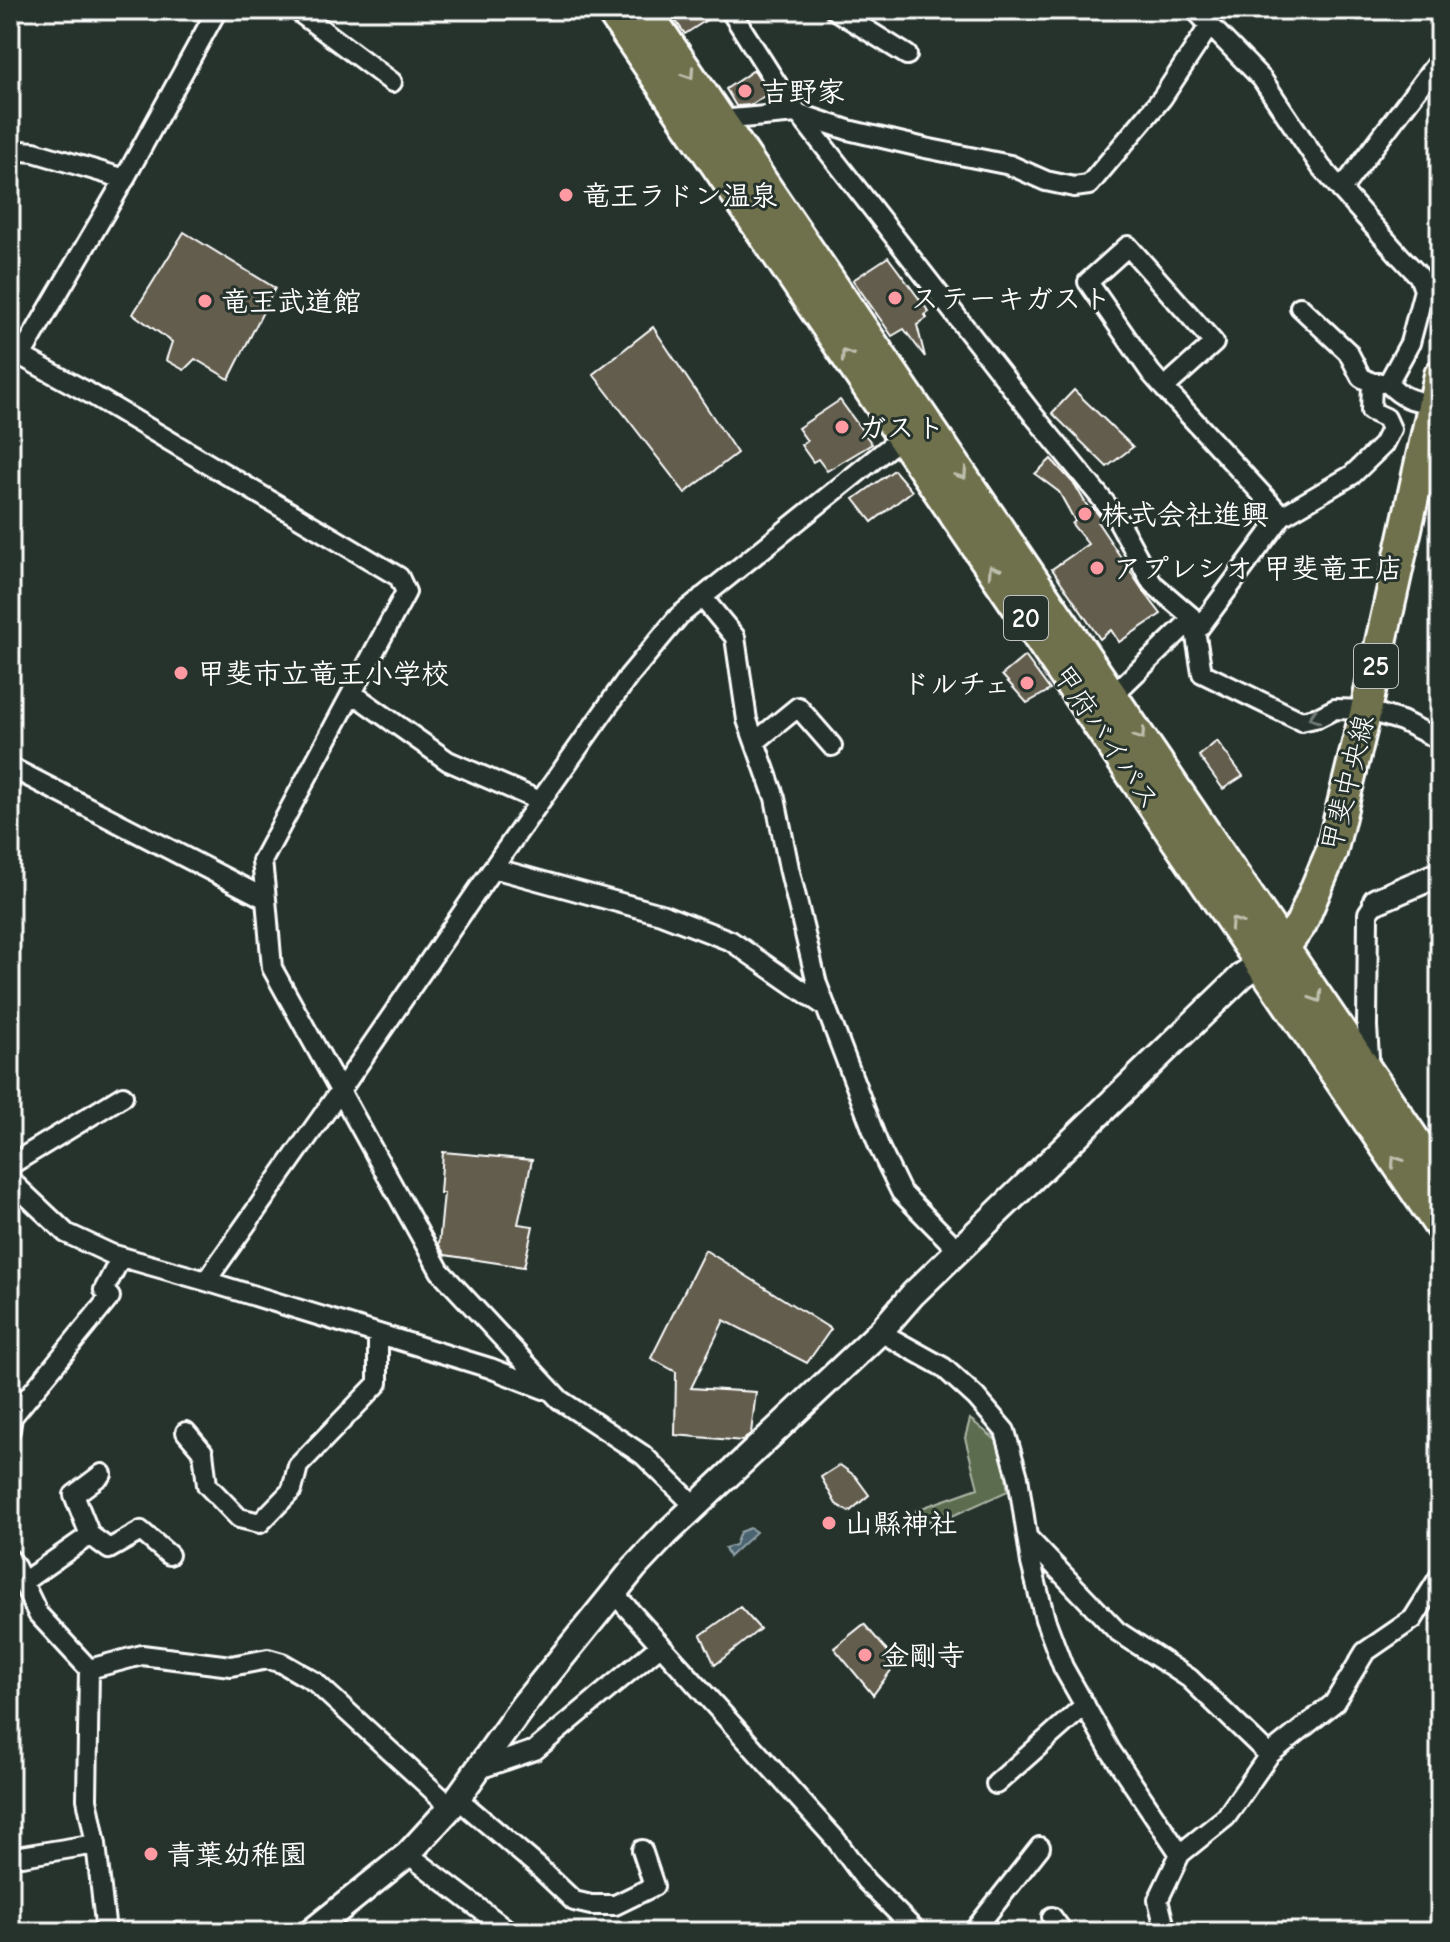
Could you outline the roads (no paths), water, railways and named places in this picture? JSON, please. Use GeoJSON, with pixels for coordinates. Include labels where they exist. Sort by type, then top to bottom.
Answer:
{"type":"FeatureCollection","features":[{"type":"Feature","properties":{"kind":"main road","name":"甲府バイパス"},"geometry":{"type":"LineString","coordinates":[[611,10],[902,437],[1273,955],[1363,1067],[1440,1178]]}},
{"type":"Feature","properties":{"kind":"main road","name":"甲府バイパス"},"geometry":{"type":"LineString","coordinates":[[645,10],[1112,696],[1440,1226]]}},
{"type":"Feature","properties":{"kind":"main road","name":"甲斐中央線"},"geometry":{"type":"LineString","coordinates":[[1273,955],[1301,924],[1331,853],[1438,395]]}},
{"type":"Feature","properties":{"kind":"street"},"geometry":{"type":"LineString","coordinates":[[217,10],[125,179],[15,355],[89,393],[399,577],[406,592],[262,861],[272,968],[440,1271],[560,1400],[643,1455],[695,1506]]}},
{"type":"Feature","properties":{"kind":"street"},"geometry":{"type":"LineString","coordinates":[[296,10],[392,82]]}},
{"type":"Feature","properties":{"kind":"street"},"geometry":{"type":"LineString","coordinates":[[752,10],[734,16],[784,95],[1115,515],[1152,583],[1194,625],[1202,673],[1301,721],[1335,709],[1366,710],[1402,721],[1440,740]]}},
{"type":"Feature","properties":{"kind":"street"},"geometry":{"type":"LineString","coordinates":[[835,10],[907,55]]}},
{"type":"Feature","properties":{"kind":"street"},"geometry":{"type":"LineString","coordinates":[[1112,696],[1194,625],[1282,516],[1352,475],[1383,445],[1391,429],[1386,418],[1371,411],[1380,383],[1410,343],[1424,290],[1419,276],[1321,167],[1262,79],[1195,10]]}},
{"type":"Feature","properties":{"kind":"street"},"geometry":{"type":"LineString","coordinates":[[720,120],[797,113],[848,130],[1010,165],[1046,181],[1074,187],[1089,185],[1162,98],[1210,25]]}},
{"type":"Feature","properties":{"kind":"street"},"geometry":{"type":"LineString","coordinates":[[1341,190],[1440,59]]}},
{"type":"Feature","properties":{"kind":"street"},"geometry":{"type":"LineString","coordinates":[[10,150],[34,152],[125,179]]}},
{"type":"Feature","properties":{"kind":"street"},"geometry":{"type":"LineString","coordinates":[[1164,388],[1214,343],[1128,246],[1088,282],[1151,373],[1164,388],[1282,516]]}},
{"type":"Feature","properties":{"kind":"street"},"geometry":{"type":"LineString","coordinates":[[1300,307],[1348,352],[1361,377],[1380,383],[1409,399],[1438,395]]}},
{"type":"Feature","properties":{"kind":"street"},"geometry":{"type":"LineString","coordinates":[[206,1281],[629,676],[679,616],[902,437]]}},
{"type":"Feature","properties":{"kind":"street"},"geometry":{"type":"LineString","coordinates":[[702,597],[735,637],[747,720],[775,798],[817,984],[880,1149],[901,1192],[958,1250]]}},
{"type":"Feature","properties":{"kind":"street"},"geometry":{"type":"LineString","coordinates":[[352,693],[448,761],[540,801]]}},
{"type":"Feature","properties":{"kind":"street"},"geometry":{"type":"LineString","coordinates":[[755,742],[798,707],[832,746]]}},
{"type":"Feature","properties":{"kind":"street"},"geometry":{"type":"LineString","coordinates":[[10,767],[266,899]]}},
{"type":"Feature","properties":{"kind":"street"},"geometry":{"type":"LineString","coordinates":[[493,868],[661,914],[731,941],[826,1007]]}},
{"type":"Feature","properties":{"kind":"street"},"geometry":{"type":"LineString","coordinates":[[1363,1067],[1369,1057],[1368,913],[1376,901],[1440,874]]}},
{"type":"Feature","properties":{"kind":"street"},"geometry":{"type":"LineString","coordinates":[[311,1932],[408,1854],[454,1803],[524,1704],[613,1592],[667,1533],[880,1332],[913,1294],[1243,975],[1273,955]]}},
{"type":"Feature","properties":{"kind":"street"},"geometry":{"type":"LineString","coordinates":[[10,1165],[123,1096]]}},
{"type":"Feature","properties":{"kind":"street"},"geometry":{"type":"LineString","coordinates":[[14,1189],[66,1233],[121,1257],[490,1368],[551,1391]]}},
{"type":"Feature","properties":{"kind":"street"},"geometry":{"type":"LineString","coordinates":[[10,1430],[12,1417],[110,1297],[104,1290],[121,1257]]}},
{"type":"Feature","properties":{"kind":"street"},"geometry":{"type":"LineString","coordinates":[[880,1332],[943,1367],[976,1397],[1005,1431],[1018,1477],[1031,1563],[1045,1619],[1063,1667],[1110,1750],[1180,1854]]}},
{"type":"Feature","properties":{"kind":"street"},"geometry":{"type":"LineString","coordinates":[[186,1432],[203,1452],[207,1485],[239,1518],[260,1523],[292,1490],[298,1466],[378,1383],[378,1334]]}},
{"type":"Feature","properties":{"kind":"street"},"geometry":{"type":"LineString","coordinates":[[102,1474],[74,1495],[90,1535],[109,1549],[141,1531],[169,1555]]}},
{"type":"Feature","properties":{"kind":"street"},"geometry":{"type":"LineString","coordinates":[[23,1582],[90,1535]]}},
{"type":"Feature","properties":{"kind":"street"},"geometry":{"type":"LineString","coordinates":[[1028,1538],[1117,1631],[1189,1678],[1269,1755]]}},
{"type":"Feature","properties":{"kind":"street"},"geometry":{"type":"LineString","coordinates":[[10,1559],[38,1614],[89,1669],[87,1799],[96,1844],[106,1932]]}},
{"type":"Feature","properties":{"kind":"street"},"geometry":{"type":"LineString","coordinates":[[1166,1932],[1158,1900],[1180,1854],[1226,1817],[1269,1755],[1334,1703],[1365,1652],[1413,1619],[1440,1576]]}},
{"type":"Feature","properties":{"kind":"street"},"geometry":{"type":"LineString","coordinates":[[613,1592],[836,1840],[866,1881],[917,1932]]}},
{"type":"Feature","properties":{"kind":"street"},"geometry":{"type":"LineString","coordinates":[[479,1769],[535,1750],[661,1645]]}},
{"type":"Feature","properties":{"kind":"street"},"geometry":{"type":"LineString","coordinates":[[89,1669],[142,1655],[231,1666],[268,1659],[282,1663],[315,1682],[454,1803],[536,1865],[574,1901],[615,1905],[654,1886],[642,1850]]}},
{"type":"Feature","properties":{"kind":"street"},"geometry":{"type":"LineString","coordinates":[[996,1784],[1085,1705]]}},
{"type":"Feature","properties":{"kind":"street"},"geometry":{"type":"LineString","coordinates":[[10,1856],[96,1844]]}},
{"type":"Feature","properties":{"kind":"street"},"geometry":{"type":"LineString","coordinates":[[973,1932],[1040,1847]]}},
{"type":"Feature","properties":{"kind":"street"},"geometry":{"type":"LineString","coordinates":[[408,1854],[502,1929]]}},
{"type":"Feature","properties":{"kind":"water"},"geometry":{"type":"Polygon","coordinates":[[[750,1528],[756,1532],[729,1557],[725,1548],[735,1545],[740,1532],[750,1528]]]}},
{"type":"Feature","properties":{"kind":"place","name":"吉野家"},"geometry":{"type":"Point","coordinates":[745,91]}},
{"type":"Feature","properties":{"kind":"place","name":"竜王ラドン温泉"},"geometry":{"type":"Point","coordinates":[566,195]}},
{"type":"Feature","properties":{"kind":"place","name":"ステーキガスト"},"geometry":{"type":"Point","coordinates":[895,298]}},
{"type":"Feature","properties":{"kind":"place","name":"竜王武道館"},"geometry":{"type":"Point","coordinates":[205,301]}},
{"type":"Feature","properties":{"kind":"place","name":"ガスト"},"geometry":{"type":"Point","coordinates":[842,427]}},
{"type":"Feature","properties":{"kind":"place","name":"株式会社進興"},"geometry":{"type":"Point","coordinates":[1085,514]}},
{"type":"Feature","properties":{"kind":"place","name":"アプレシオ 甲斐竜王店"},"geometry":{"type":"Point","coordinates":[1097,568]}},
{"type":"Feature","properties":{"kind":"place","name":"甲斐市立竜王小学校"},"geometry":{"type":"Point","coordinates":[181,673]}},
{"type":"Feature","properties":{"kind":"place","name":"ドルチェ"},"geometry":{"type":"Point","coordinates":[1027,683]}},
{"type":"Feature","properties":{"kind":"place","name":"山縣神社"},"geometry":{"type":"Point","coordinates":[829,1523]}},
{"type":"Feature","properties":{"kind":"place","name":"金剛寺"},"geometry":{"type":"Point","coordinates":[865,1655]}},
{"type":"Feature","properties":{"kind":"place","name":"青葉幼稚園"},"geometry":{"type":"Point","coordinates":[151,1854]}}]}
